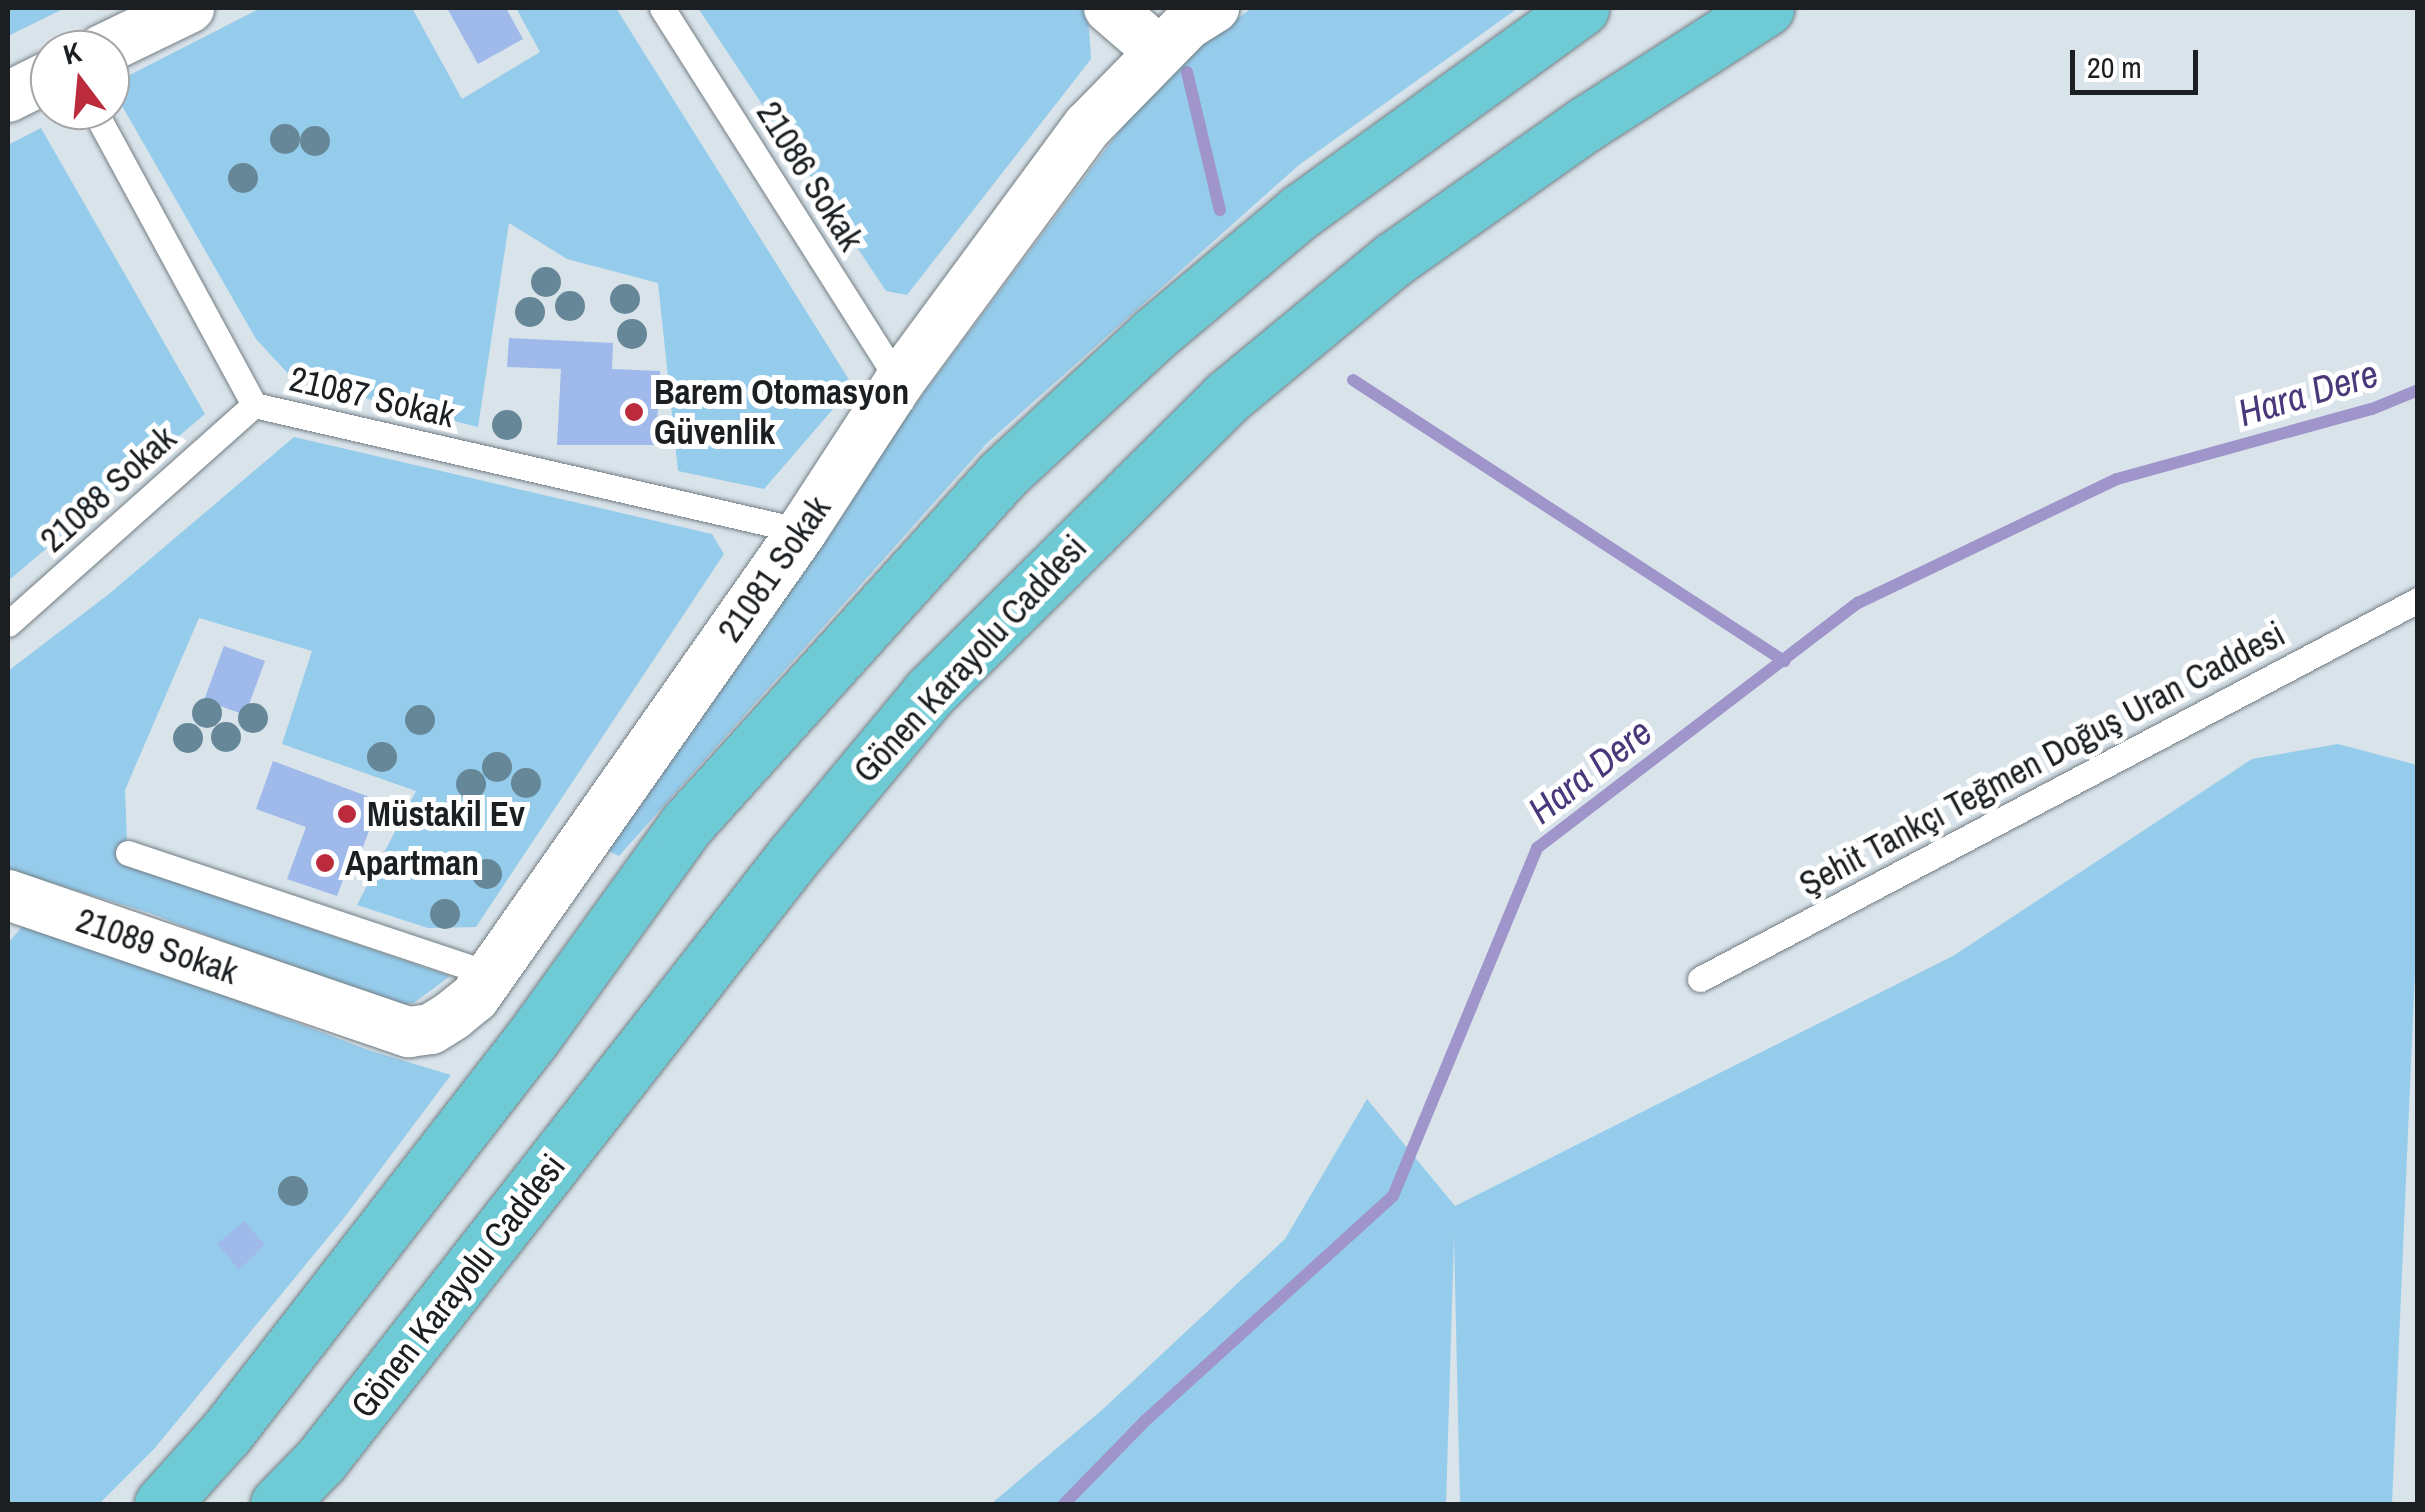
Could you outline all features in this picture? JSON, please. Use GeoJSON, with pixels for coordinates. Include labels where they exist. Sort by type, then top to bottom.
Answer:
{"type":"FeatureCollection","features":[{"type":"Feature","properties":{"kind":"highway"},"geometry":{"type":"LineString","coordinates":[[162,1504],[226,1433],[532,1040],[686,825],[1001,476],[1153,335],[1301,212],[1581,8]]}},
{"type":"Feature","properties":{"kind":"highway","name":"Gönen Karayolu Caddesi"},"geometry":{"type":"LineString","coordinates":[[278,1504],[321,1460],[793,857],[928,692],[1227,397],[1394,259],[1587,123],[1766,8]]}},
{"type":"Feature","properties":{"kind":"street"},"geometry":{"type":"LineString","coordinates":[[130,36],[188,8]]}},
{"type":"Feature","properties":{"kind":"street"},"geometry":{"type":"LineString","coordinates":[[1109,8],[1160,52]]}},
{"type":"Feature","properties":{"kind":"street","name":"21081 Sokak"},"geometry":{"type":"LineString","coordinates":[[298,994],[409,1032],[431,1029],[475,997],[802,532],[898,382],[1088,126],[1188,24],[1214,8]]}},
{"type":"Feature","properties":{"kind":"street","name":"21089 Sokak"},"geometry":{"type":"LineString","coordinates":[[10,900],[298,994]]}},
{"type":"Feature","properties":{"kind":"lane","name":"21086 Sokak"},"geometry":{"type":"LineString","coordinates":[[662,8],[898,382]]}},
{"type":"Feature","properties":{"kind":"lane","name":"21087 Sokak"},"geometry":{"type":"LineString","coordinates":[[105,130],[254,406],[802,532]]}},
{"type":"Feature","properties":{"kind":"lane","name":"21088 Sokak"},"geometry":{"type":"LineString","coordinates":[[8,624],[254,406]]}},
{"type":"Feature","properties":{"kind":"lane","name":"Şehit Tankçı Teğmen Doğuş Uran Caddesi"},"geometry":{"type":"LineString","coordinates":[[1700,980],[2418,600]]}},
{"type":"Feature","properties":{"kind":"lane"},"geometry":{"type":"LineString","coordinates":[[128,853],[490,974]]}},
{"type":"Feature","properties":{"kind":"shaded area"},"geometry":{"type":"Polygon","coordinates":[[[8,8],[65,8],[8,36],[8,8]]]}},
{"type":"Feature","properties":{"kind":"shaded area"},"geometry":{"type":"Polygon","coordinates":[[[261,8],[412,8],[462,99],[540,52],[516,8],[616,8],[853,386],[764,489],[678,471],[658,283],[567,259],[509,223],[478,427],[294,380],[256,339],[130,120],[130,75],[261,8]]]}},
{"type":"Feature","properties":{"kind":"shaded area"},"geometry":{"type":"Polygon","coordinates":[[[698,8],[1082,8],[1088,15],[1091,59],[907,295],[886,291],[698,8]]]}},
{"type":"Feature","properties":{"kind":"shaded area"},"geometry":{"type":"Polygon","coordinates":[[[1252,8],[1518,8],[1299,165],[987,443],[619,856],[600,847],[888,441],[1161,75],[1252,8]]]}},
{"type":"Feature","properties":{"kind":"shaded area"},"geometry":{"type":"Polygon","coordinates":[[[42,130],[205,414],[8,581],[8,145],[42,130]]]}},
{"type":"Feature","properties":{"kind":"shaded area"},"geometry":{"type":"Polygon","coordinates":[[[294,437],[712,534],[724,554],[476,927],[428,928],[357,905],[416,791],[282,744],[312,651],[199,618],[125,790],[128,866],[450,976],[414,1003],[388,1007],[150,913],[8,870],[8,671],[109,594],[294,437]]]}},
{"type":"Feature","properties":{"kind":"shaded area"},"geometry":{"type":"Polygon","coordinates":[[[2338,744],[2417,765],[2417,924],[2392,1504],[1460,1504],[1454,1237],[1446,1504],[991,1504],[1102,1410],[1285,1239],[1367,1099],[1455,1206],[1953,956],[2252,759],[2338,744]]]}},
{"type":"Feature","properties":{"kind":"shaded area"},"geometry":{"type":"Polygon","coordinates":[[[28,920],[368,1050],[451,1075],[344,1218],[154,1449],[99,1504],[8,1504],[8,943],[28,920]]]}},
{"type":"Feature","properties":{"kind":"building"},"geometry":{"type":"Polygon","coordinates":[[[447,8],[506,8],[523,39],[478,64],[447,8]]]}},
{"type":"Feature","properties":{"kind":"building"},"geometry":{"type":"Polygon","coordinates":[[[509,338],[613,343],[612,369],[660,371],[656,445],[557,445],[561,369],[507,367],[509,338]]]}},
{"type":"Feature","properties":{"kind":"building"},"geometry":{"type":"Polygon","coordinates":[[[224,646],[265,661],[245,715],[204,700],[224,646]]]}},
{"type":"Feature","properties":{"kind":"building"},"geometry":{"type":"Polygon","coordinates":[[[273,761],[388,804],[380,826],[372,823],[355,868],[348,866],[337,896],[287,879],[306,827],[256,809],[273,761]]]}},
{"type":"Feature","properties":{"kind":"building"},"geometry":{"type":"Polygon","coordinates":[[[244,1221],[265,1245],[239,1270],[217,1244],[244,1221]]]}},
{"type":"Feature","properties":{"kind":"waterway"},"geometry":{"type":"LineString","coordinates":[[1187,72],[1220,210]]}},
{"type":"Feature","properties":{"kind":"waterway"},"geometry":{"type":"LineString","coordinates":[[1353,380],[1784,661]]}},
{"type":"Feature","properties":{"kind":"waterway","name":"Hara Dere"},"geometry":{"type":"LineString","coordinates":[[1064,1504],[1146,1420],[1393,1196],[1537,848],[1858,603],[2117,479],[2372,409],[2418,390]]}},
{"type":"Feature","properties":{"kind":"place","name":"Barem Otomasyon Güvenlik"},"geometry":{"type":"Point","coordinates":[634,412]}},
{"type":"Feature","properties":{"kind":"place","name":"Müstakil Ev"},"geometry":{"type":"Point","coordinates":[347,814]}},
{"type":"Feature","properties":{"kind":"place","name":"Apartman"},"geometry":{"type":"Point","coordinates":[325,863]}}]}
